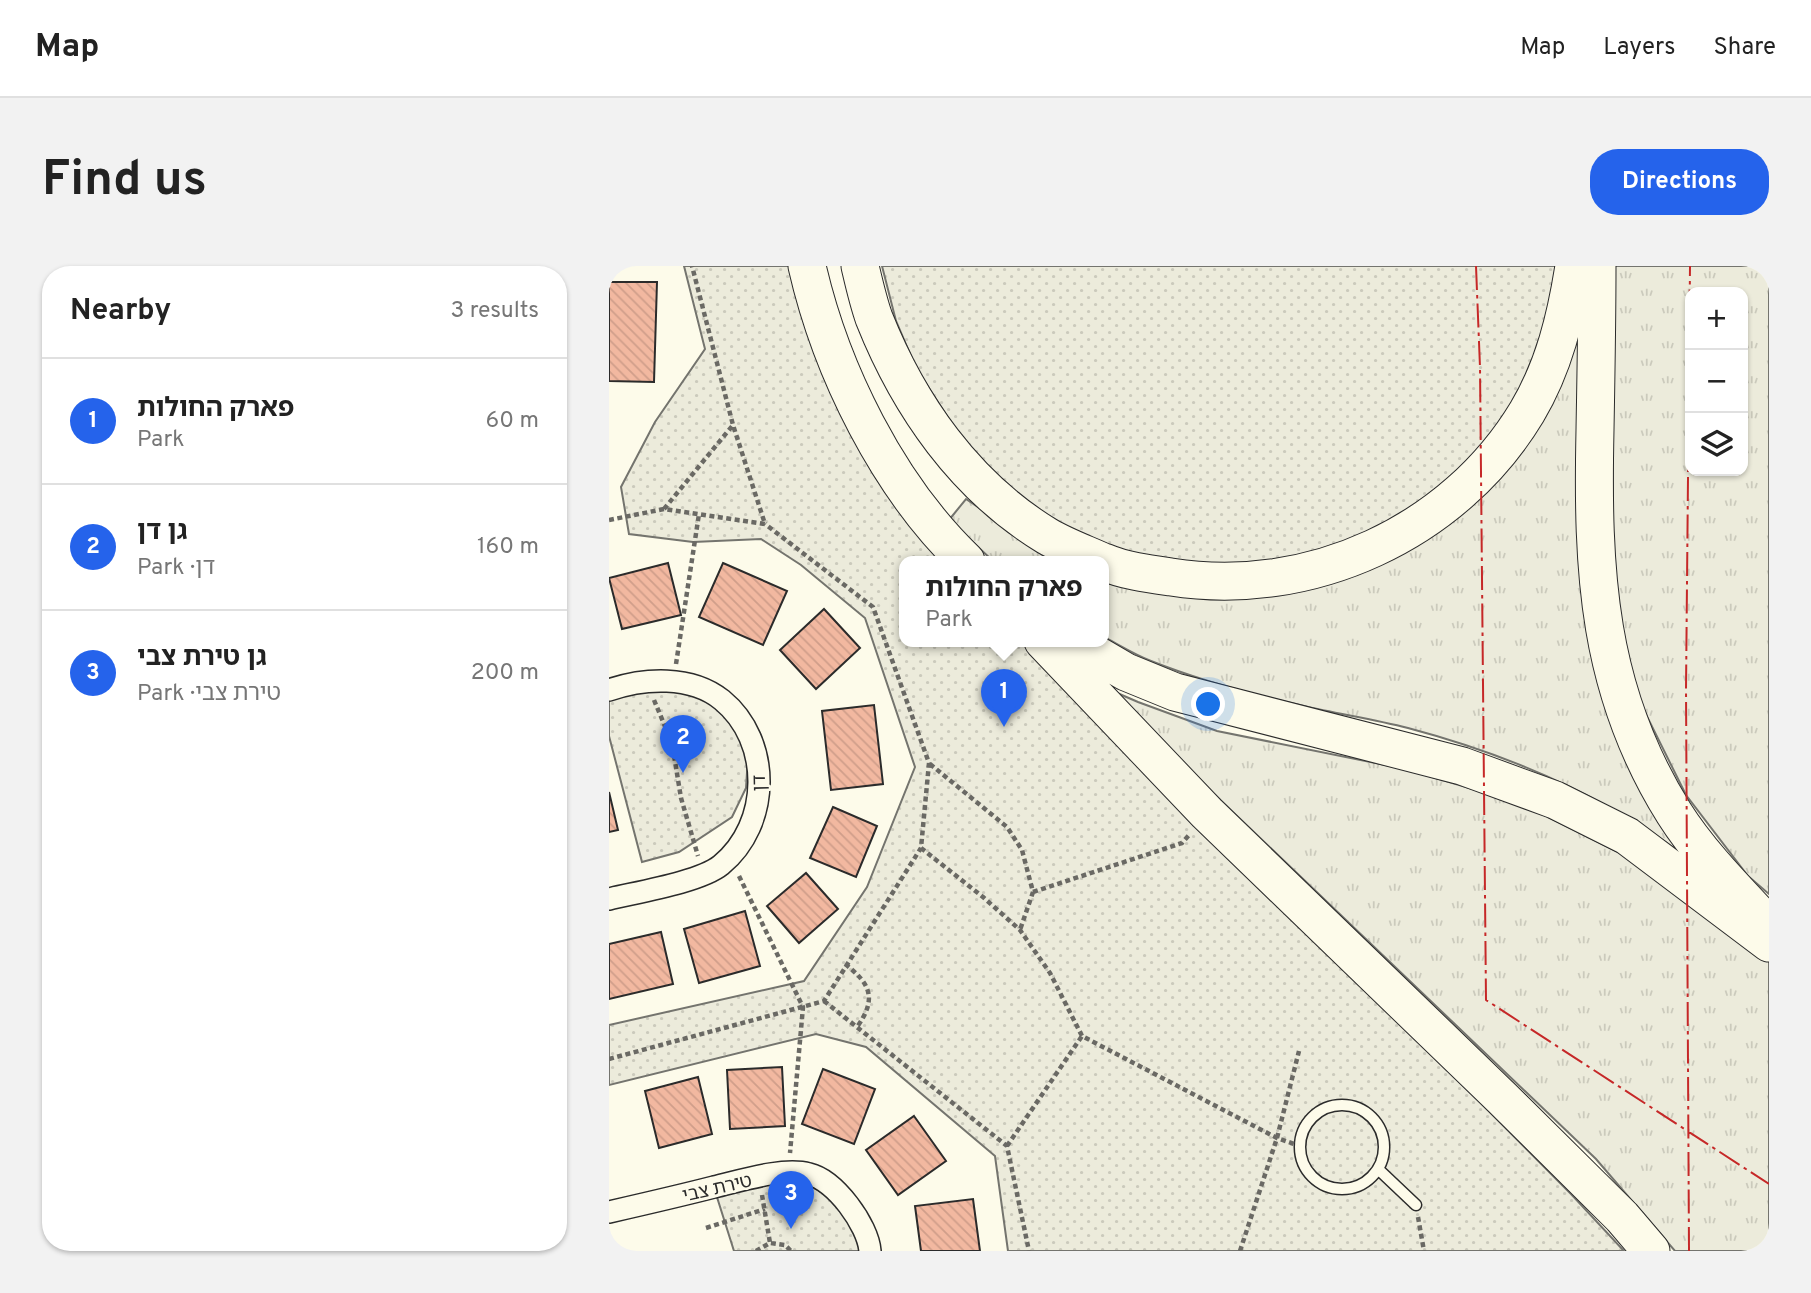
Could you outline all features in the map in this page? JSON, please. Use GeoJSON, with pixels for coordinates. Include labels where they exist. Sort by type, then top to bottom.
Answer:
{"type":"FeatureCollection","features":[{"type":"Feature","properties":{"kind":"highway"},"geometry":{"type":"LineString","coordinates":[[807,266],[830,343],[878,445],[924,516],[961,556]]}},
{"type":"Feature","properties":{"kind":"highway"},"geometry":{"type":"LineString","coordinates":[[860,266],[873,315],[892,359],[914,401],[935,432],[989,493],[1017,517],[1050,538],[1091,556]]}},
{"type":"Feature","properties":{"kind":"highway"},"geometry":{"type":"LineString","coordinates":[[1109,563],[1139,572],[1182,579],[1216,582],[1255,580],[1316,570],[1347,561],[1410,530],[1453,499],[1509,439],[1527,413],[1544,382],[1555,350],[1567,311],[1574,266]]}},
{"type":"Feature","properties":{"kind":"highway"},"geometry":{"type":"LineString","coordinates":[[1597,266],[1594,501],[1600,608],[1611,661],[1625,713],[1647,765],[1674,814],[1708,859],[1769,926]]}},
{"type":"Feature","properties":{"kind":"highway"},"geometry":{"type":"LineString","coordinates":[[1049,647],[1207,813],[1502,1098],[1622,1217],[1651,1251]]}},
{"type":"Feature","properties":{"kind":"highway"},"geometry":{"type":"LineString","coordinates":[[1083,647],[1126,672],[1175,692],[1462,766],[1555,800],[1626,836],[1769,943]]}},
{"type":"Feature","properties":{"kind":"street","name":"דן"},"geometry":{"type":"LineString","coordinates":[[609,690],[627,684],[647,682],[686,683],[721,699],[737,715],[753,747],[760,783],[758,806],[745,837],[719,866],[703,873],[609,899]]}},
{"type":"Feature","properties":{"kind":"street","name":"טירת צבי"},"geometry":{"type":"LineString","coordinates":[[609,1212],[759,1177],[788,1173],[810,1174],[844,1200],[858,1219],[870,1251]]}},
{"type":"Feature","properties":{"kind":"lane"},"geometry":{"type":"LineString","coordinates":[[1333,1105],[1360,1109],[1372,1117],[1380,1128],[1384,1142],[1378,1169],[1369,1179],[1344,1189],[1318,1182],[1301,1160],[1300,1146],[1302,1132],[1309,1120],[1333,1105]]}},
{"type":"Feature","properties":{"kind":"lane"},"geometry":{"type":"LineString","coordinates":[[1378,1169],[1416,1205]]}},
{"type":"Feature","properties":{"kind":"path"},"geometry":{"type":"LineString","coordinates":[[692,266],[733,425],[765,524]]}},
{"type":"Feature","properties":{"kind":"path"},"geometry":{"type":"LineString","coordinates":[[664,509],[733,425]]}},
{"type":"Feature","properties":{"kind":"path"},"geometry":{"type":"LineString","coordinates":[[609,520],[664,509],[765,524],[873,607],[929,763],[921,848],[824,1001],[609,1059]]}},
{"type":"Feature","properties":{"kind":"path"},"geometry":{"type":"LineString","coordinates":[[673,682],[699,514]]}},
{"type":"Feature","properties":{"kind":"path"},"geometry":{"type":"LineString","coordinates":[[647,682],[672,743],[681,798],[703,873]]}},
{"type":"Feature","properties":{"kind":"path"},"geometry":{"type":"LineString","coordinates":[[929,763],[1007,827],[1022,850],[1033,892],[1020,930]]}},
{"type":"Feature","properties":{"kind":"path"},"geometry":{"type":"LineString","coordinates":[[1033,892],[1182,843],[1207,813]]}},
{"type":"Feature","properties":{"kind":"path"},"geometry":{"type":"LineString","coordinates":[[921,848],[1020,930],[1050,972],[1082,1036],[1277,1138],[1300,1146]]}},
{"type":"Feature","properties":{"kind":"path"},"geometry":{"type":"LineString","coordinates":[[730,856],[803,1007],[788,1173]]}},
{"type":"Feature","properties":{"kind":"path"},"geometry":{"type":"LineString","coordinates":[[845,964],[863,978],[868,990],[869,1011],[857,1027]]}},
{"type":"Feature","properties":{"kind":"path"},"geometry":{"type":"LineString","coordinates":[[824,1001],[1007,1146],[1030,1251]]}},
{"type":"Feature","properties":{"kind":"path"},"geometry":{"type":"LineString","coordinates":[[1007,1146],[1082,1036]]}},
{"type":"Feature","properties":{"kind":"path"},"geometry":{"type":"LineString","coordinates":[[1240,1251],[1277,1138],[1299,1051]]}},
{"type":"Feature","properties":{"kind":"path"},"geometry":{"type":"LineString","coordinates":[[759,1177],[770,1243]]}},
{"type":"Feature","properties":{"kind":"path"},"geometry":{"type":"LineString","coordinates":[[1416,1205],[1424,1251]]}},
{"type":"Feature","properties":{"kind":"path"},"geometry":{"type":"LineString","coordinates":[[706,1228],[765,1209]]}},
{"type":"Feature","properties":{"kind":"path"},"geometry":{"type":"LineString","coordinates":[[756,1251],[770,1243],[785,1245],[791,1251]]}},
{"type":"Feature","properties":{"kind":"green space"},"geometry":{"type":"Polygon","coordinates":[[[684,266],[796,266],[946,556],[899,556],[899,647],[1029,647],[1571,1194],[1624,1251],[1008,1251],[995,1156],[866,1047],[816,1034],[609,1085],[609,1025],[804,981],[867,887],[915,767],[865,618],[801,565],[761,539],[693,542],[629,534],[621,487],[655,422],[705,349],[684,266]]]}},
{"type":"Feature","properties":{"kind":"green space"},"geometry":{"type":"Polygon","coordinates":[[[882,266],[1570,266],[1567,311],[1474,477],[1309,572],[1109,562],[1109,556],[1096,556],[983,472],[916,368],[896,321],[882,266]]]}},
{"type":"Feature","properties":{"kind":"green space"},"geometry":{"type":"Polygon","coordinates":[[[1615,266],[1769,266],[1769,894],[1748,876],[1686,795],[1618,658],[1613,548],[1615,266]]]}},
{"type":"Feature","properties":{"kind":"green space"},"geometry":{"type":"Polygon","coordinates":[[[1571,335],[1584,337],[1577,523],[1582,595],[1681,853],[1618,812],[1516,763],[1445,738],[1246,692],[1145,659],[1109,640],[1109,575],[1571,335]]]}},
{"type":"Feature","properties":{"kind":"green space"},"geometry":{"type":"Polygon","coordinates":[[[966,499],[1057,556],[988,556],[949,520],[966,499]]]}},
{"type":"Feature","properties":{"kind":"green space"},"geometry":{"type":"Polygon","coordinates":[[[652,689],[689,690],[720,709],[740,733],[748,757],[746,788],[732,817],[679,852],[642,862],[609,736],[609,700],[652,689]]]}},
{"type":"Feature","properties":{"kind":"green space"},"geometry":{"type":"Polygon","coordinates":[[[1108,689],[1217,731],[1405,769],[1520,803],[1626,856],[1769,959],[1769,1251],[1675,1251],[1596,1159],[1167,749],[1108,689]]]}},
{"type":"Feature","properties":{"kind":"green space"},"geometry":{"type":"Polygon","coordinates":[[[776,1182],[804,1184],[826,1195],[850,1221],[856,1231],[860,1251],[734,1251],[716,1194],[776,1182]]]}},
{"type":"Feature","properties":{"kind":"building"},"geometry":{"type":"Polygon","coordinates":[[[609,282],[657,282],[654,382],[609,381],[609,282]]]}},
{"type":"Feature","properties":{"kind":"building"},"geometry":{"type":"Polygon","coordinates":[[[668,563],[681,615],[622,629],[609,578],[668,563]]]}},
{"type":"Feature","properties":{"kind":"building"},"geometry":{"type":"Polygon","coordinates":[[[723,563],[787,591],[763,645],[699,617],[723,563]]]}},
{"type":"Feature","properties":{"kind":"building"},"geometry":{"type":"Polygon","coordinates":[[[824,609],[860,648],[816,689],[780,650],[824,609]]]}},
{"type":"Feature","properties":{"kind":"building"},"geometry":{"type":"Polygon","coordinates":[[[874,705],[883,784],[831,790],[822,711],[874,705]]]}},
{"type":"Feature","properties":{"kind":"building"},"geometry":{"type":"Polygon","coordinates":[[[609,792],[618,830],[609,832],[609,792]]]}},
{"type":"Feature","properties":{"kind":"building"},"geometry":{"type":"Polygon","coordinates":[[[833,807],[877,826],[856,877],[810,858],[833,807]]]}},
{"type":"Feature","properties":{"kind":"building"},"geometry":{"type":"Polygon","coordinates":[[[806,873],[838,909],[799,943],[767,906],[806,873]]]}},
{"type":"Feature","properties":{"kind":"building"},"geometry":{"type":"Polygon","coordinates":[[[745,911],[760,966],[699,983],[684,929],[745,911]]]}},
{"type":"Feature","properties":{"kind":"building"},"geometry":{"type":"Polygon","coordinates":[[[661,932],[673,984],[609,999],[609,944],[661,932]]]}},
{"type":"Feature","properties":{"kind":"building"},"geometry":{"type":"Polygon","coordinates":[[[782,1067],[785,1126],[730,1129],[727,1070],[782,1067]]]}},
{"type":"Feature","properties":{"kind":"building"},"geometry":{"type":"Polygon","coordinates":[[[823,1069],[875,1089],[854,1144],[802,1124],[823,1069]]]}},
{"type":"Feature","properties":{"kind":"building"},"geometry":{"type":"Polygon","coordinates":[[[698,1077],[712,1134],[659,1148],[645,1091],[698,1077]]]}},
{"type":"Feature","properties":{"kind":"building"},"geometry":{"type":"Polygon","coordinates":[[[914,1116],[946,1161],[898,1195],[866,1150],[914,1116]]]}},
{"type":"Feature","properties":{"kind":"building"},"geometry":{"type":"Polygon","coordinates":[[[973,1199],[980,1251],[921,1251],[915,1206],[973,1199]]]}},
{"type":"Feature","properties":{"kind":"power"},"geometry":{"type":"LineString","coordinates":[[1476,266],[1480,367],[1486,1000],[1769,1184]]}},
{"type":"Feature","properties":{"kind":"power"},"geometry":{"type":"LineString","coordinates":[[1689,1251],[1686,689],[1690,266]]}},
{"type":"Feature","properties":{"kind":"place","name":"פארק החולות"},"geometry":{"type":"Point","coordinates":[1004,727]}},
{"type":"Feature","properties":{"kind":"place","name":"גן דן"},"geometry":{"type":"Point","coordinates":[683,773]}},
{"type":"Feature","properties":{"kind":"place","name":"גן טירת צבי"},"geometry":{"type":"Point","coordinates":[791,1229]}}]}
